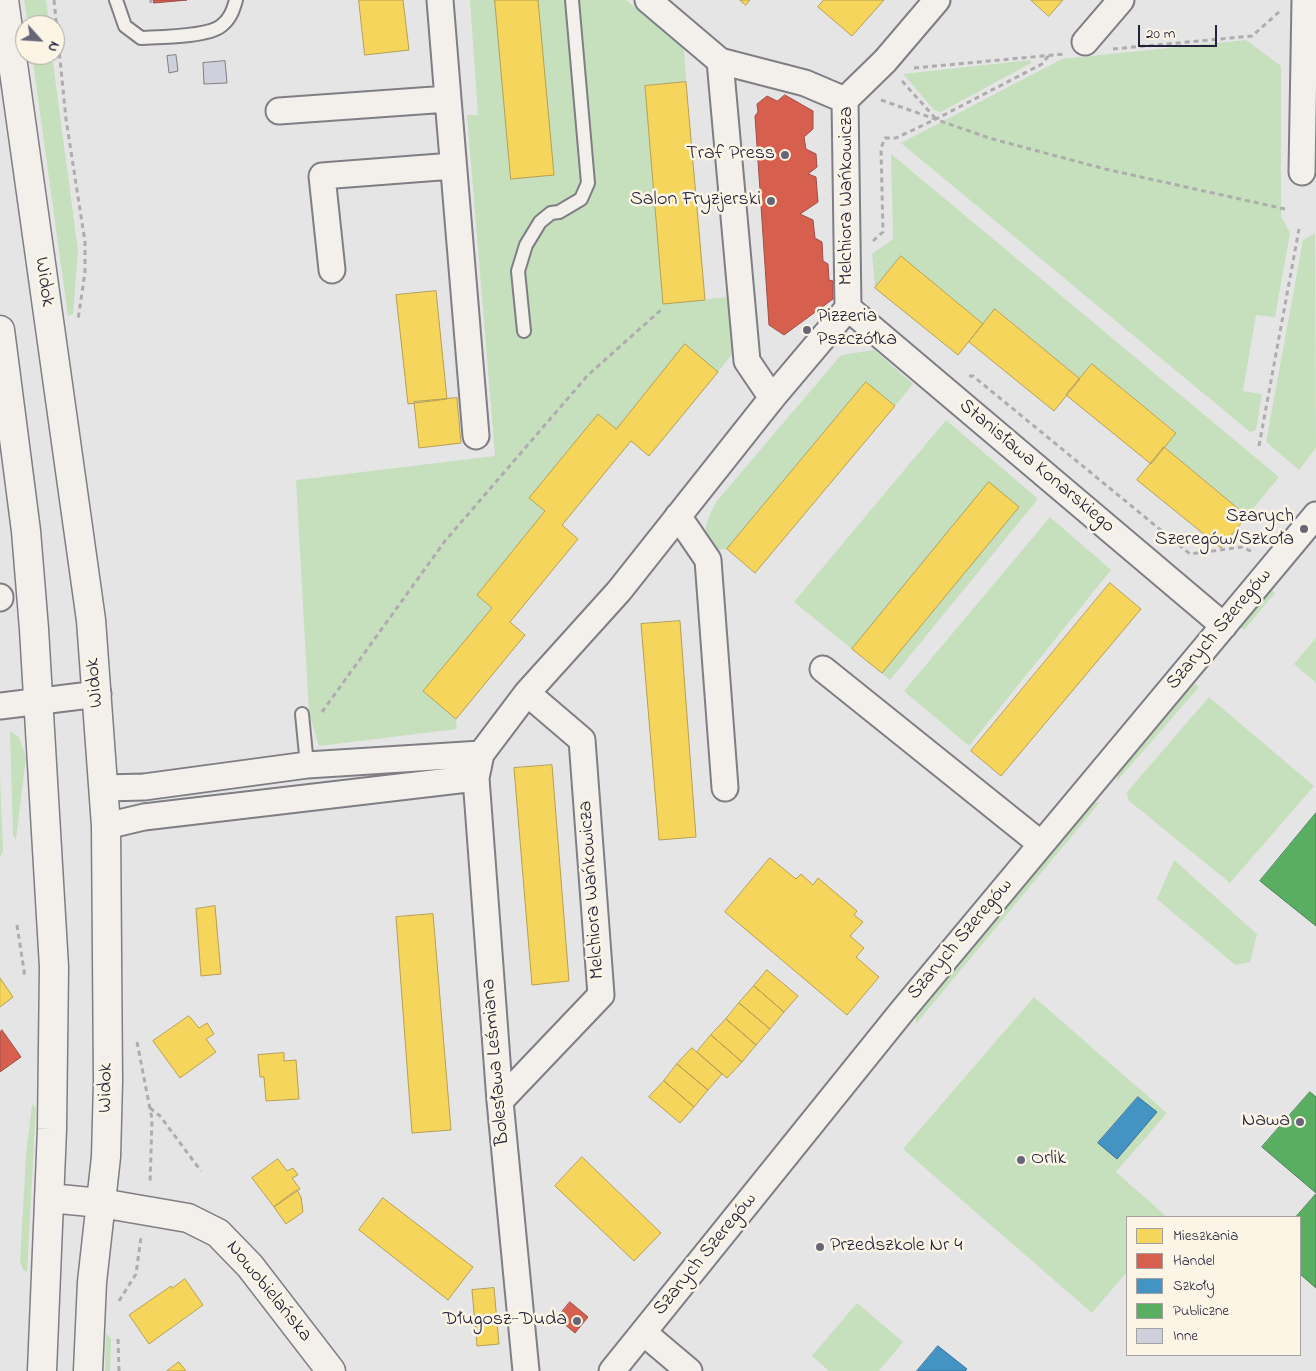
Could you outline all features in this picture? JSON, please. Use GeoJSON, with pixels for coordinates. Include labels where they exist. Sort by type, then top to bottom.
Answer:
{"type":"FeatureCollection","features":[{"type":"Feature","properties":{"kind":"main road","name":"Widok"},"geometry":{"type":"LineString","coordinates":[[4,0],[89,611],[98,694],[104,788],[108,1082],[106,1157],[92,1282],[88,1371]]}},
{"type":"Feature","properties":{"kind":"main road"},"geometry":{"type":"LineString","coordinates":[[0,330],[26,532],[54,967],[49,1198],[42,1371]]}},
{"type":"Feature","properties":{"kind":"main road","name":"Nowobielańska"},"geometry":{"type":"LineString","coordinates":[[49,1198],[101,1203],[188,1218],[218,1232],[250,1266],[331,1371]]}},
{"type":"Feature","properties":{"kind":"street"},"geometry":{"type":"LineString","coordinates":[[440,0],[476,436]]}},
{"type":"Feature","properties":{"kind":"street"},"geometry":{"type":"LineString","coordinates":[[648,0],[720,61],[805,83],[845,100]]}},
{"type":"Feature","properties":{"kind":"street","name":"Melchiora Wańkowicza"},"geometry":{"type":"LineString","coordinates":[[479,766],[527,693],[619,591],[772,398],[848,308],[845,100],[885,61],[937,0]]}},
{"type":"Feature","properties":{"kind":"street"},"geometry":{"type":"LineString","coordinates":[[1085,42],[1120,0]]}},
{"type":"Feature","properties":{"kind":"street"},"geometry":{"type":"LineString","coordinates":[[1302,172],[1305,0]]}},
{"type":"Feature","properties":{"kind":"street"},"geometry":{"type":"LineString","coordinates":[[720,61],[748,361],[772,398]]}},
{"type":"Feature","properties":{"kind":"street"},"geometry":{"type":"LineString","coordinates":[[279,110],[448,100]]}},
{"type":"Feature","properties":{"kind":"street"},"geometry":{"type":"LineString","coordinates":[[332,270],[322,176],[453,166]]}},
{"type":"Feature","properties":{"kind":"street","name":"Stanisława Konarskiego"},"geometry":{"type":"LineString","coordinates":[[848,308],[1224,626]]}},
{"type":"Feature","properties":{"kind":"street","name":"Szarych Szeregów"},"geometry":{"type":"LineString","coordinates":[[612,1371],[903,1010],[1316,515]]}},
{"type":"Feature","properties":{"kind":"street"},"geometry":{"type":"LineString","coordinates":[[678,516],[708,560],[725,788]]}},
{"type":"Feature","properties":{"kind":"street"},"geometry":{"type":"LineString","coordinates":[[823,669],[1041,844]]}},
{"type":"Feature","properties":{"kind":"street","name":"Melchiora Wańkowicza"},"geometry":{"type":"LineString","coordinates":[[500,1101],[601,995],[582,740],[527,693]]}},
{"type":"Feature","properties":{"kind":"street"},"geometry":{"type":"LineString","coordinates":[[0,706],[98,694]]}},
{"type":"Feature","properties":{"kind":"street"},"geometry":{"type":"LineString","coordinates":[[104,788],[144,787],[307,765],[479,766]]}},
{"type":"Feature","properties":{"kind":"street"},"geometry":{"type":"LineString","coordinates":[[106,826],[144,817],[479,766]]}},
{"type":"Feature","properties":{"kind":"street","name":"Bolesława Leśmiana"},"geometry":{"type":"LineString","coordinates":[[479,766],[500,1101],[526,1371]]}},
{"type":"Feature","properties":{"kind":"street"},"geometry":{"type":"LineString","coordinates":[[644,1333],[689,1371]]}},
{"type":"Feature","properties":{"kind":"lane"},"geometry":{"type":"LineString","coordinates":[[116,0],[125,26],[141,38],[207,32],[219,28],[231,16],[236,0]]}},
{"type":"Feature","properties":{"kind":"lane"},"geometry":{"type":"LineString","coordinates":[[524,331],[518,271],[526,245],[540,222],[551,214],[559,212],[581,199],[588,183],[572,0]]}},
{"type":"Feature","properties":{"kind":"lane"},"geometry":{"type":"LineString","coordinates":[[302,714],[307,765]]}},
{"type":"Feature","properties":{"kind":"path"},"geometry":{"type":"LineString","coordinates":[[870,243],[884,232],[881,148],[885,138],[896,138],[936,119],[1042,64],[1050,55]]}},
{"type":"Feature","properties":{"kind":"path"},"geometry":{"type":"LineString","coordinates":[[901,80],[936,119]]}},
{"type":"Feature","properties":{"kind":"path"},"geometry":{"type":"LineString","coordinates":[[875,98],[989,138],[1105,169],[1285,209]]}},
{"type":"Feature","properties":{"kind":"path"},"geometry":{"type":"LineString","coordinates":[[1259,446],[1299,229]]}},
{"type":"Feature","properties":{"kind":"path"},"geometry":{"type":"LineString","coordinates":[[304,736],[445,541],[588,375],[662,309]]}},
{"type":"Feature","properties":{"kind":"path"},"geometry":{"type":"LineString","coordinates":[[964,376],[973,376],[1190,554],[1242,547],[1255,553]]}},
{"type":"Feature","properties":{"kind":"path"},"geometry":{"type":"LineString","coordinates":[[17,925],[25,980]]}},
{"type":"Feature","properties":{"kind":"path"},"geometry":{"type":"LineString","coordinates":[[149,1107],[160,1116],[201,1171]]}},
{"type":"Feature","properties":{"kind":"path"},"geometry":{"type":"LineString","coordinates":[[128,1284],[136,1274],[142,1235]]}},
{"type":"Feature","properties":{"kind":"green space"},"geometry":{"type":"Polygon","coordinates":[[[24,0],[46,0],[48,15],[26,15],[24,0]]]}},
{"type":"Feature","properties":{"kind":"green space"},"geometry":{"type":"Polygon","coordinates":[[[470,0],[626,0],[684,48],[686,82],[645,86],[663,303],[730,297],[734,352],[718,372],[685,345],[616,429],[598,414],[529,498],[545,511],[477,595],[492,608],[424,691],[456,719],[457,729],[319,746],[309,713],[296,480],[495,456],[467,115],[478,115],[470,0]]]}},
{"type":"Feature","properties":{"kind":"green space"},"geometry":{"type":"Polygon","coordinates":[[[1246,40],[1281,66],[1281,216],[1290,233],[1275,317],[1256,315],[1243,391],[1262,394],[1256,430],[1250,432],[901,143],[1062,59],[1246,40]]]}},
{"type":"Feature","properties":{"kind":"green space"},"geometry":{"type":"Polygon","coordinates":[[[1030,60],[1031,63],[941,112],[934,110],[903,74],[1030,60]]]}},
{"type":"Feature","properties":{"kind":"green space"},"geometry":{"type":"Polygon","coordinates":[[[33,65],[53,65],[78,251],[73,314],[68,316],[33,65]]]}},
{"type":"Feature","properties":{"kind":"green space"},"geometry":{"type":"Polygon","coordinates":[[[891,154],[1279,477],[1247,516],[1164,447],[1176,432],[1092,364],[1080,379],[996,309],[983,324],[901,256],[875,288],[872,254],[893,239],[891,154]]]}},
{"type":"Feature","properties":{"kind":"green space"},"geometry":{"type":"Polygon","coordinates":[[[1315,233],[1316,448],[1299,470],[1266,442],[1303,240],[1315,233]]]}},
{"type":"Feature","properties":{"kind":"green space"},"geometry":{"type":"Polygon","coordinates":[[[874,350],[913,384],[895,406],[866,382],[727,549],[712,550],[708,544],[705,532],[716,502],[841,355],[874,350]]]}},
{"type":"Feature","properties":{"kind":"green space"},"geometry":{"type":"Polygon","coordinates":[[[946,420],[1038,499],[890,680],[794,602],[946,420]]]}},
{"type":"Feature","properties":{"kind":"green space"},"geometry":{"type":"Polygon","coordinates":[[[1050,517],[1111,570],[969,746],[904,691],[1050,517]]]}},
{"type":"Feature","properties":{"kind":"green space"},"geometry":{"type":"Polygon","coordinates":[[[1270,588],[1275,593],[1244,630],[1239,625],[1270,588]]]}},
{"type":"Feature","properties":{"kind":"green space"},"geometry":{"type":"Polygon","coordinates":[[[1316,638],[1316,683],[1294,664],[1316,638]]]}},
{"type":"Feature","properties":{"kind":"green space"},"geometry":{"type":"Polygon","coordinates":[[[1190,681],[1199,687],[1117,781],[1118,766],[1190,681]]]}},
{"type":"Feature","properties":{"kind":"green space"},"geometry":{"type":"Polygon","coordinates":[[[1209,697],[1314,786],[1230,883],[1128,800],[1127,792],[1209,697]]]}},
{"type":"Feature","properties":{"kind":"green space"},"geometry":{"type":"Polygon","coordinates":[[[10,731],[19,737],[26,757],[16,840],[13,835],[10,731]]]}},
{"type":"Feature","properties":{"kind":"green space"},"geometry":{"type":"Polygon","coordinates":[[[0,774],[3,851],[0,857],[0,774]]]}},
{"type":"Feature","properties":{"kind":"green space"},"geometry":{"type":"Polygon","coordinates":[[[1100,802],[916,1024],[915,1007],[1087,804],[1100,802]]]}},
{"type":"Feature","properties":{"kind":"green space"},"geometry":{"type":"Polygon","coordinates":[[[1174,860],[1257,934],[1250,962],[1235,965],[1157,899],[1174,860]]]}},
{"type":"Feature","properties":{"kind":"green space","name":"Orlik"},"geometry":{"type":"Polygon","coordinates":[[[1034,997],[1167,1113],[1116,1172],[1166,1216],[1126,1216],[1126,1273],[1092,1313],[903,1149],[1034,997]]]}},
{"type":"Feature","properties":{"kind":"green space"},"geometry":{"type":"Polygon","coordinates":[[[32,1104],[36,1107],[27,1272],[23,1270],[20,1262],[26,1154],[32,1104]]]}},
{"type":"Feature","properties":{"kind":"green space"},"geometry":{"type":"Polygon","coordinates":[[[857,1303],[903,1342],[879,1371],[829,1371],[812,1356],[857,1303]]]}},
{"type":"Feature","properties":{"kind":"green space"},"geometry":{"type":"Polygon","coordinates":[[[106,1333],[111,1339],[110,1371],[105,1371],[106,1333]]]}},
{"type":"Feature","properties":{"kind":"building: Mieszkania"},"geometry":{"type":"Polygon","coordinates":[[[359,0],[403,0],[409,50],[365,55],[359,0]]]}},
{"type":"Feature","properties":{"kind":"building: Mieszkania"},"geometry":{"type":"Polygon","coordinates":[[[495,0],[538,0],[554,175],[511,179],[495,0]]]}},
{"type":"Feature","properties":{"kind":"building: Mieszkania"},"geometry":{"type":"Polygon","coordinates":[[[740,0],[750,0],[746,5],[740,0]]]}},
{"type":"Feature","properties":{"kind":"building: Mieszkania"},"geometry":{"type":"Polygon","coordinates":[[[824,0],[884,0],[852,36],[818,7],[824,0]]]}},
{"type":"Feature","properties":{"kind":"building: Mieszkania"},"geometry":{"type":"Polygon","coordinates":[[[1031,0],[1063,0],[1049,16],[1031,0]]]}},
{"type":"Feature","properties":{"kind":"building: Mieszkania"},"geometry":{"type":"Polygon","coordinates":[[[686,82],[705,300],[663,304],[645,86],[686,82]]]}},
{"type":"Feature","properties":{"kind":"building: Mieszkania"},"geometry":{"type":"Polygon","coordinates":[[[901,256],[983,324],[958,355],[875,288],[901,256]]]}},
{"type":"Feature","properties":{"kind":"building: Mieszkania"},"geometry":{"type":"Polygon","coordinates":[[[436,291],[447,399],[408,404],[396,295],[436,291]]]}},
{"type":"Feature","properties":{"kind":"building: Mieszkania"},"geometry":{"type":"Polygon","coordinates":[[[995,309],[1080,379],[1054,411],[969,342],[995,309]]]}},
{"type":"Feature","properties":{"kind":"building: Mieszkania"},"geometry":{"type":"Polygon","coordinates":[[[685,344],[718,372],[649,456],[631,441],[562,525],[578,539],[510,622],[525,635],[456,719],[423,691],[492,608],[477,595],[545,511],[529,498],[598,414],[616,429],[685,344]]]}},
{"type":"Feature","properties":{"kind":"building: Mieszkania"},"geometry":{"type":"Polygon","coordinates":[[[1092,364],[1176,433],[1151,464],[1066,395],[1092,364]]]}},
{"type":"Feature","properties":{"kind":"building: Mieszkania"},"geometry":{"type":"Polygon","coordinates":[[[866,382],[895,406],[755,573],[727,549],[866,382]]]}},
{"type":"Feature","properties":{"kind":"building: Mieszkania"},"geometry":{"type":"Polygon","coordinates":[[[457,398],[461,443],[419,448],[414,402],[457,398]]]}},
{"type":"Feature","properties":{"kind":"building: Mieszkania"},"geometry":{"type":"Polygon","coordinates":[[[1164,447],[1247,516],[1221,548],[1137,480],[1164,447]]]}},
{"type":"Feature","properties":{"kind":"building: Mieszkania"},"geometry":{"type":"Polygon","coordinates":[[[989,482],[1019,507],[882,673],[852,649],[989,482]]]}},
{"type":"Feature","properties":{"kind":"building: Mieszkania"},"geometry":{"type":"Polygon","coordinates":[[[1110,583],[1141,609],[1001,776],[971,751],[1110,583]]]}},
{"type":"Feature","properties":{"kind":"building: Mieszkania"},"geometry":{"type":"Polygon","coordinates":[[[680,621],[696,837],[659,840],[641,624],[680,621]]]}},
{"type":"Feature","properties":{"kind":"building: Mieszkania"},"geometry":{"type":"Polygon","coordinates":[[[552,765],[569,981],[532,985],[514,768],[552,765]]]}},
{"type":"Feature","properties":{"kind":"building: Mieszkania"},"geometry":{"type":"Polygon","coordinates":[[[770,858],[796,879],[801,874],[813,885],[818,878],[857,911],[854,915],[863,922],[850,936],[864,948],[856,957],[879,977],[847,1015],[725,912],[770,858]]]}},
{"type":"Feature","properties":{"kind":"building: Mieszkania"},"geometry":{"type":"Polygon","coordinates":[[[215,906],[221,974],[201,976],[196,909],[215,906]]]}},
{"type":"Feature","properties":{"kind":"building: Mieszkania"},"geometry":{"type":"Polygon","coordinates":[[[433,914],[451,1130],[412,1133],[396,917],[433,914]]]}},
{"type":"Feature","properties":{"kind":"building: Mieszkania"},"geometry":{"type":"Polygon","coordinates":[[[767,970],[798,996],[784,1012],[754,986],[767,970]]]}},
{"type":"Feature","properties":{"kind":"building: Mieszkania"},"geometry":{"type":"Polygon","coordinates":[[[0,978],[13,997],[0,1007],[0,978]]]}},
{"type":"Feature","properties":{"kind":"building: Mieszkania"},"geometry":{"type":"Polygon","coordinates":[[[754,986],[784,1012],[770,1029],[739,1003],[754,986]]]}},
{"type":"Feature","properties":{"kind":"building: Mieszkania"},"geometry":{"type":"Polygon","coordinates":[[[739,1003],[770,1029],[756,1045],[726,1019],[739,1003]]]}},
{"type":"Feature","properties":{"kind":"building: Mieszkania"},"geometry":{"type":"Polygon","coordinates":[[[189,1016],[199,1028],[207,1023],[214,1034],[206,1039],[216,1052],[180,1078],[153,1041],[189,1016]]]}},
{"type":"Feature","properties":{"kind":"building: Mieszkania"},"geometry":{"type":"Polygon","coordinates":[[[726,1019],[756,1045],[742,1062],[711,1035],[726,1019]]]}},
{"type":"Feature","properties":{"kind":"building: Mieszkania"},"geometry":{"type":"Polygon","coordinates":[[[711,1035],[742,1062],[727,1078],[697,1052],[711,1035]]]}},
{"type":"Feature","properties":{"kind":"building: Mieszkania"},"geometry":{"type":"Polygon","coordinates":[[[692,1048],[722,1074],[708,1090],[677,1064],[692,1048]]]}},
{"type":"Feature","properties":{"kind":"building: Mieszkania"},"geometry":{"type":"Polygon","coordinates":[[[284,1053],[284,1061],[296,1060],[299,1099],[266,1101],[264,1077],[260,1077],[258,1055],[284,1053]]]}},
{"type":"Feature","properties":{"kind":"building: Mieszkania"},"geometry":{"type":"Polygon","coordinates":[[[677,1064],[708,1090],[694,1107],[664,1081],[677,1064]]]}},
{"type":"Feature","properties":{"kind":"building: Mieszkania"},"geometry":{"type":"Polygon","coordinates":[[[664,1081],[694,1107],[680,1123],[649,1097],[664,1081]]]}},
{"type":"Feature","properties":{"kind":"building: Mieszkania"},"geometry":{"type":"Polygon","coordinates":[[[582,1157],[661,1233],[634,1261],[555,1186],[582,1157]]]}},
{"type":"Feature","properties":{"kind":"building: Mieszkania"},"geometry":{"type":"Polygon","coordinates":[[[278,1159],[287,1171],[293,1168],[298,1175],[292,1178],[300,1189],[274,1207],[252,1178],[278,1159]]]}},
{"type":"Feature","properties":{"kind":"building: Mieszkania"},"geometry":{"type":"Polygon","coordinates":[[[297,1190],[301,1197],[303,1212],[286,1224],[274,1207],[297,1190]]]}},
{"type":"Feature","properties":{"kind":"building: Mieszkania"},"geometry":{"type":"Polygon","coordinates":[[[383,1198],[473,1267],[448,1300],[359,1230],[383,1198]]]}},
{"type":"Feature","properties":{"kind":"building: Mieszkania"},"geometry":{"type":"Polygon","coordinates":[[[185,1279],[203,1305],[149,1344],[129,1315],[171,1286],[172,1288],[185,1279]]]}},
{"type":"Feature","properties":{"kind":"building: Mieszkania"},"geometry":{"type":"Polygon","coordinates":[[[494,1288],[499,1344],[477,1346],[472,1290],[494,1288]]]}},
{"type":"Feature","properties":{"kind":"building: Mieszkania"},"geometry":{"type":"Polygon","coordinates":[[[179,1362],[186,1371],[167,1371],[179,1362]]]}},
{"type":"Feature","properties":{"kind":"building: Handel"},"geometry":{"type":"Polygon","coordinates":[[[154,0],[187,0],[154,3],[154,0]]]}},
{"type":"Feature","properties":{"kind":"building: Handel"},"geometry":{"type":"Polygon","coordinates":[[[785,95],[813,111],[813,129],[804,137],[806,149],[816,154],[817,167],[808,174],[816,177],[818,202],[800,214],[813,220],[815,238],[822,242],[823,261],[828,264],[829,280],[833,281],[833,299],[784,335],[769,325],[755,116],[758,112],[757,104],[767,96],[777,101],[785,95]]]}},
{"type":"Feature","properties":{"kind":"building: Handel"},"geometry":{"type":"Polygon","coordinates":[[[2,1030],[21,1057],[0,1072],[0,1032],[2,1030]]]}},
{"type":"Feature","properties":{"kind":"building: Handel"},"geometry":{"type":"Polygon","coordinates":[[[570,1302],[588,1317],[575,1333],[557,1318],[570,1302]]]}},
{"type":"Feature","properties":{"kind":"building: Szkoły"},"geometry":{"type":"Polygon","coordinates":[[[1138,1097],[1157,1112],[1117,1159],[1098,1143],[1138,1097]]]}},
{"type":"Feature","properties":{"kind":"building: Szkoły"},"geometry":{"type":"Polygon","coordinates":[[[938,1346],[967,1369],[965,1371],[917,1371],[938,1346]]]}},
{"type":"Feature","properties":{"kind":"building: Publiczne"},"geometry":{"type":"Polygon","coordinates":[[[1316,813],[1316,926],[1260,881],[1316,813]]]}},
{"type":"Feature","properties":{"kind":"building: Publiczne","name":"Nawa"},"geometry":{"type":"Polygon","coordinates":[[[1310,1092],[1316,1097],[1316,1193],[1262,1147],[1310,1092]]]}},
{"type":"Feature","properties":{"kind":"building: Publiczne"},"geometry":{"type":"Polygon","coordinates":[[[1316,1194],[1316,1288],[1301,1275],[1301,1216],[1297,1216],[1316,1194]]]}},
{"type":"Feature","properties":{"kind":"building: Inne"},"geometry":{"type":"Polygon","coordinates":[[[176,55],[178,71],[169,73],[167,56],[176,55]]]}},
{"type":"Feature","properties":{"kind":"building: Inne"},"geometry":{"type":"Polygon","coordinates":[[[225,61],[227,83],[204,84],[203,63],[225,61]]]}},
{"type":"Feature","properties":{"kind":"place","name":"Traf Press"},"geometry":{"type":"Point","coordinates":[785,155]}},
{"type":"Feature","properties":{"kind":"place","name":"Salon Fryzjerski"},"geometry":{"type":"Point","coordinates":[771,201]}},
{"type":"Feature","properties":{"kind":"place","name":"Pizzeria Pszczółka"},"geometry":{"type":"Point","coordinates":[807,330]}},
{"type":"Feature","properties":{"kind":"place","name":"Szarych Szeregów/Szkoła"},"geometry":{"type":"Point","coordinates":[1304,529]}},
{"type":"Feature","properties":{"kind":"place","name":"Nawa"},"geometry":{"type":"Point","coordinates":[1300,1122]}},
{"type":"Feature","properties":{"kind":"place","name":"Orlik"},"geometry":{"type":"Point","coordinates":[1021,1160]}},
{"type":"Feature","properties":{"kind":"place","name":"Przedszkole Nr 4"},"geometry":{"type":"Point","coordinates":[820,1247]}},
{"type":"Feature","properties":{"kind":"place","name":"Długosz-Duda"},"geometry":{"type":"Point","coordinates":[577,1321]}}]}
